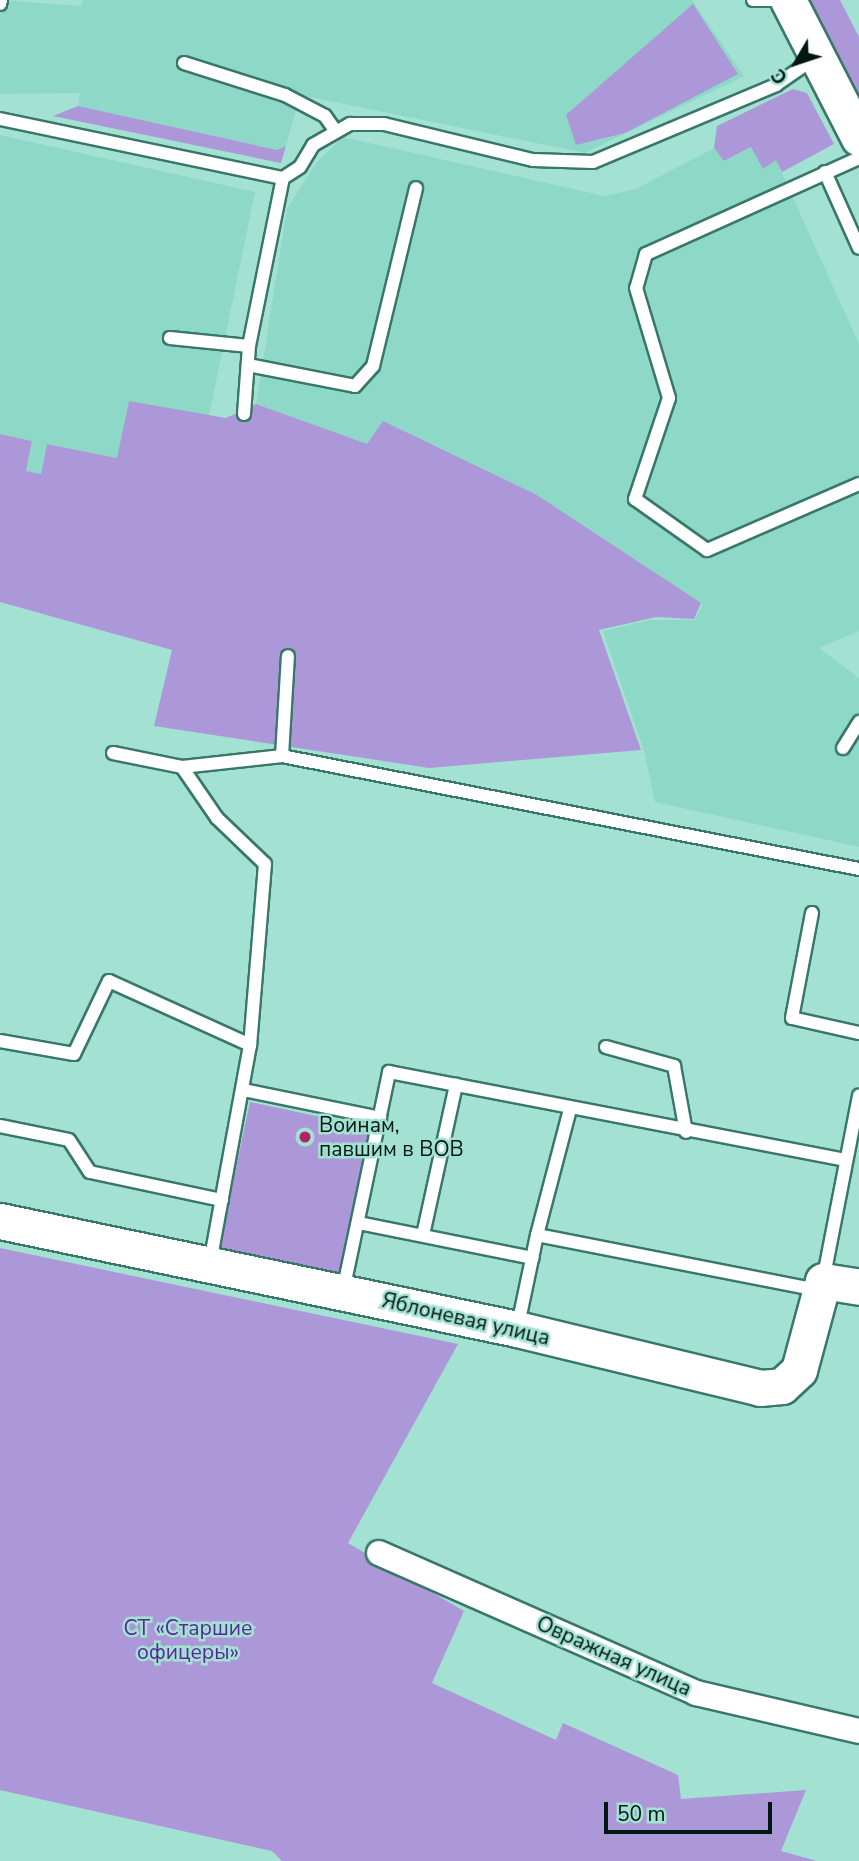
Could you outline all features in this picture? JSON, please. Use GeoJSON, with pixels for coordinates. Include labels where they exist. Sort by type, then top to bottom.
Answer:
{"type":"FeatureCollection","features":[{"type":"Feature","properties":{"kind":"street"},"geometry":{"type":"LineString","coordinates":[[788,0],[815,57],[854,115]]}},
{"type":"Feature","properties":{"kind":"street","name":"Яблоневая улица"},"geometry":{"type":"LineString","coordinates":[[0,1220],[517,1329],[760,1388],[782,1386],[799,1370],[823,1281]]}},
{"type":"Feature","properties":{"kind":"street"},"geometry":{"type":"LineString","coordinates":[[823,1281],[859,1287]]}},
{"type":"Feature","properties":{"kind":"street","name":"Овражная улица"},"geometry":{"type":"LineString","coordinates":[[379,1553],[696,1693],[859,1731]]}},
{"type":"Feature","properties":{"kind":"lane"},"geometry":{"type":"LineString","coordinates":[[753,0],[780,0]]}},
{"type":"Feature","properties":{"kind":"lane"},"geometry":{"type":"LineString","coordinates":[[0,119],[283,178],[300,167],[313,145],[350,124],[384,124],[533,160],[593,162],[665,137],[776,85],[815,57]]}},
{"type":"Feature","properties":{"kind":"lane"},"geometry":{"type":"LineString","coordinates":[[184,63],[285,95],[324,116],[336,132]]}},
{"type":"Feature","properties":{"kind":"lane"},"geometry":{"type":"LineString","coordinates":[[859,158],[646,254],[636,288],[669,398],[635,499],[707,550],[859,484]]}},
{"type":"Feature","properties":{"kind":"lane"},"geometry":{"type":"LineString","coordinates":[[825,172],[859,248]]}},
{"type":"Feature","properties":{"kind":"lane"},"geometry":{"type":"LineString","coordinates":[[244,414],[249,346],[283,178]]}},
{"type":"Feature","properties":{"kind":"lane"},"geometry":{"type":"LineString","coordinates":[[248,365],[355,386],[373,366],[416,188]]}},
{"type":"Feature","properties":{"kind":"lane"},"geometry":{"type":"LineString","coordinates":[[170,338],[249,346]]}},
{"type":"Feature","properties":{"kind":"lane"},"geometry":{"type":"LineString","coordinates":[[282,756],[288,656]]}},
{"type":"Feature","properties":{"kind":"lane"},"geometry":{"type":"LineString","coordinates":[[843,748],[859,722]]}},
{"type":"Feature","properties":{"kind":"lane"},"geometry":{"type":"LineString","coordinates":[[113,754],[183,767],[282,756],[859,869]]}},
{"type":"Feature","properties":{"kind":"lane"},"geometry":{"type":"LineString","coordinates":[[183,767],[216,818],[265,864],[244,1090],[210,1264]]}},
{"type":"Feature","properties":{"kind":"lane"},"geometry":{"type":"LineString","coordinates":[[812,913],[792,1018],[859,1033]]}},
{"type":"Feature","properties":{"kind":"lane"},"geometry":{"type":"LineString","coordinates":[[0,1041],[74,1054],[109,981],[250,1045]]}},
{"type":"Feature","properties":{"kind":"lane"},"geometry":{"type":"LineString","coordinates":[[606,1047],[674,1066],[686,1132]]}},
{"type":"Feature","properties":{"kind":"lane"},"geometry":{"type":"LineString","coordinates":[[343,1291],[389,1072],[686,1132],[846,1160]]}},
{"type":"Feature","properties":{"kind":"lane"},"geometry":{"type":"LineString","coordinates":[[423,1235],[456,1085]]}},
{"type":"Feature","properties":{"kind":"lane"},"geometry":{"type":"LineString","coordinates":[[244,1090],[380,1118]]}},
{"type":"Feature","properties":{"kind":"lane"},"geometry":{"type":"LineString","coordinates":[[537,1236],[807,1288],[823,1281],[859,1095]]}},
{"type":"Feature","properties":{"kind":"lane"},"geometry":{"type":"LineString","coordinates":[[517,1329],[537,1236],[570,1109]]}},
{"type":"Feature","properties":{"kind":"lane"},"geometry":{"type":"LineString","coordinates":[[0,1126],[69,1140],[90,1172],[222,1200]]}},
{"type":"Feature","properties":{"kind":"lane"},"geometry":{"type":"LineString","coordinates":[[359,1223],[532,1258]]}},
{"type":"Feature","properties":{"kind":"shaded area"},"geometry":{"type":"Polygon","coordinates":[[[0,0],[81,6],[83,0],[692,0],[744,76],[585,153],[300,95],[286,146],[278,150],[78,106],[80,93],[0,94],[0,0]]]}},
{"type":"Feature","properties":{"kind":"shaded area"},"geometry":{"type":"Polygon","coordinates":[[[0,135],[255,192],[209,416],[129,401],[118,458],[47,444],[41,474],[26,471],[32,441],[0,434],[0,135]]]}},
{"type":"Feature","properties":{"kind":"shaded area"},"geometry":{"type":"Polygon","coordinates":[[[343,137],[604,196],[636,189],[714,148],[724,161],[752,147],[776,160],[859,344],[859,631],[819,648],[859,678],[859,847],[655,802],[644,751],[603,631],[651,620],[694,620],[703,605],[537,495],[384,422],[367,445],[256,404],[287,209],[316,163],[343,137]]]}},
{"type":"Feature","properties":{"kind":"green space"},"geometry":{"type":"Polygon","coordinates":[[[807,0],[840,0],[859,37],[859,97],[835,72],[807,0]]]}},
{"type":"Feature","properties":{"kind":"green space"},"geometry":{"type":"Polygon","coordinates":[[[693,4],[738,74],[625,133],[576,145],[566,115],[693,4]]]}},
{"type":"Feature","properties":{"kind":"green space"},"geometry":{"type":"Polygon","coordinates":[[[793,89],[807,93],[834,144],[782,172],[776,160],[763,169],[751,147],[724,161],[714,148],[717,126],[793,89]]]}},
{"type":"Feature","properties":{"kind":"green space"},"geometry":{"type":"Polygon","coordinates":[[[78,106],[277,150],[286,146],[281,163],[53,116],[78,106]]]}},
{"type":"Feature","properties":{"kind":"green space"},"geometry":{"type":"Polygon","coordinates":[[[129,401],[226,418],[256,404],[367,444],[383,421],[537,495],[701,603],[694,619],[656,617],[599,630],[641,750],[429,768],[154,726],[172,650],[0,602],[0,434],[32,441],[26,471],[41,474],[47,444],[117,458],[129,401]]]}},
{"type":"Feature","properties":{"kind":"green space"},"geometry":{"type":"Polygon","coordinates":[[[250,1102],[370,1128],[339,1277],[218,1252],[250,1102]]]}},
{"type":"Feature","properties":{"kind":"green space","name":"СТ «Старшие офицеры»"},"geometry":{"type":"Polygon","coordinates":[[[0,1248],[458,1344],[348,1543],[464,1611],[432,1683],[556,1740],[563,1723],[678,1775],[681,1799],[806,1790],[781,1851],[817,1861],[282,1861],[272,1851],[0,1790],[0,1248]]]}},
{"type":"Feature","properties":{"kind":"place","name":"Воинам, павшим в ВОВ"},"geometry":{"type":"Point","coordinates":[305,1137]}}]}
